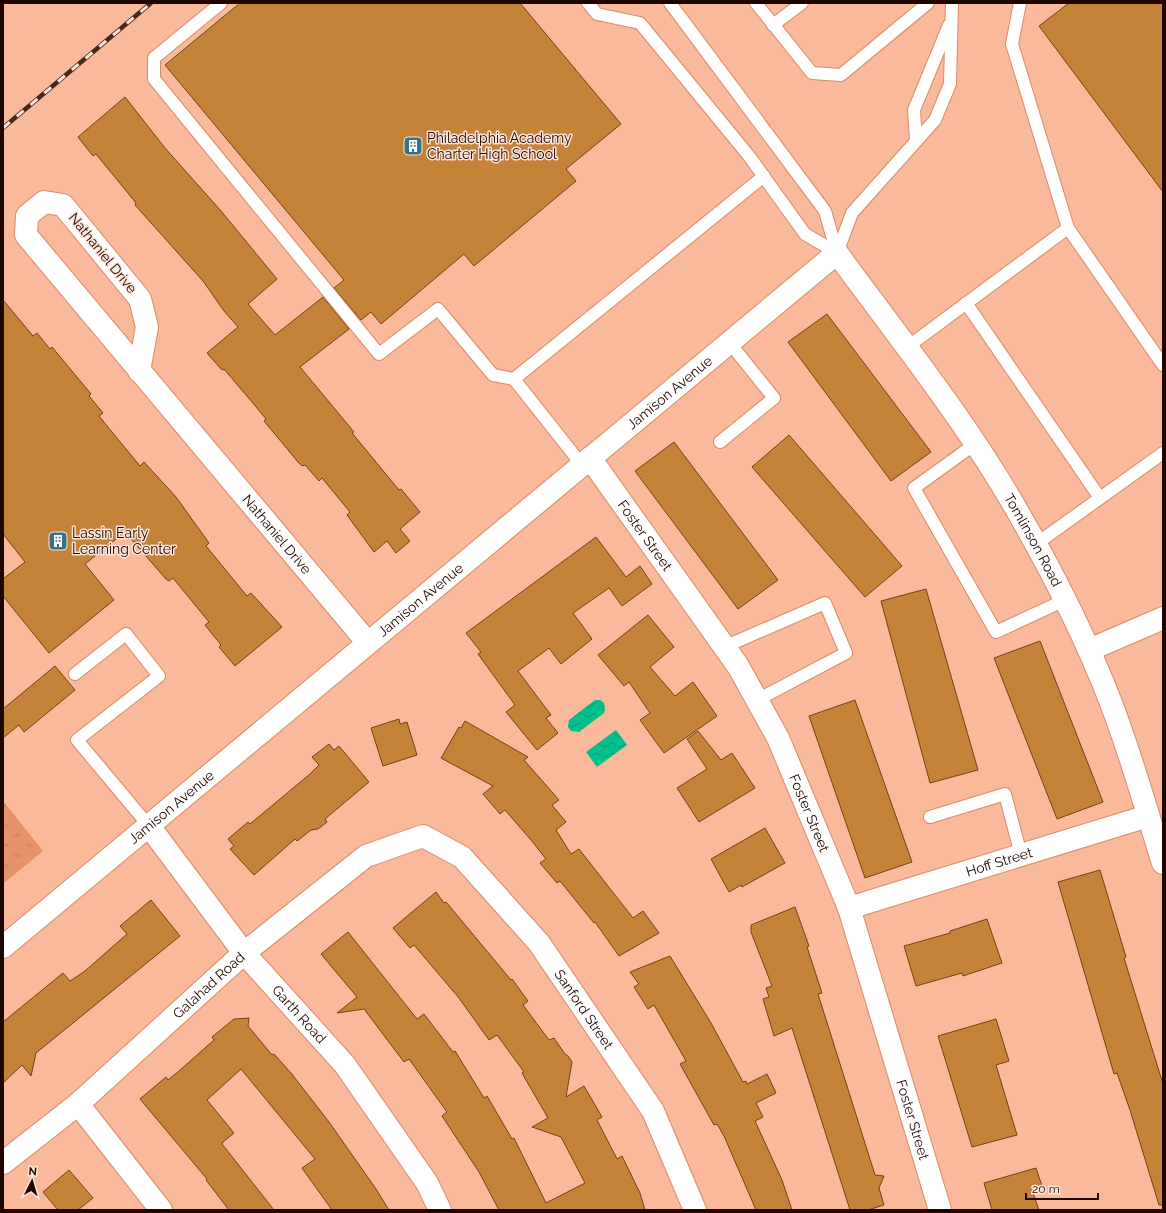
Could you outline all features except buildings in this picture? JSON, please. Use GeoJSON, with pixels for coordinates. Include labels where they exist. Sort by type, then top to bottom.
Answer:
{"type":"FeatureCollection","features":[{"type":"Feature","properties":{"kind":"street","name":"Nathaniel Drive"},"geometry":{"type":"LineString","coordinates":[[139,371],[147,327],[140,299],[63,205],[44,202],[27,216],[26,235],[139,371],[368,643]]}},
{"type":"Feature","properties":{"kind":"street","name":"Jamison Avenue"},"geometry":{"type":"LineString","coordinates":[[3,947],[837,252]]}},
{"type":"Feature","properties":{"kind":"street","name":"Tomlinson Road"},"geometry":{"type":"LineString","coordinates":[[837,252],[975,444],[1019,513],[1036,544],[1089,650],[1128,750],[1163,863]]}},
{"type":"Feature","properties":{"kind":"street","name":"Foster Street"},"geometry":{"type":"LineString","coordinates":[[586,461],[738,666],[778,738],[849,908],[940,1210]]}},
{"type":"Feature","properties":{"kind":"street"},"geometry":{"type":"LineString","coordinates":[[1089,650],[1163,618]]}},
{"type":"Feature","properties":{"kind":"street","name":"Hoff Street"},"geometry":{"type":"LineString","coordinates":[[849,908],[1148,816]]}},
{"type":"Feature","properties":{"kind":"street","name":"Garth Road"},"geometry":{"type":"LineString","coordinates":[[149,826],[244,953],[345,1065],[427,1183],[440,1210]]}},
{"type":"Feature","properties":{"kind":"street","name":"Galahad Road"},"geometry":{"type":"LineString","coordinates":[[3,1163],[78,1104],[244,953],[366,856],[423,836],[430,840]]}},
{"type":"Feature","properties":{"kind":"street","name":"Sanford Street"},"geometry":{"type":"LineString","coordinates":[[430,840],[462,857],[538,943],[654,1111],[695,1210]]}},
{"type":"Feature","properties":{"kind":"street"},"geometry":{"type":"LineString","coordinates":[[78,1104],[161,1210]]}},
{"type":"Feature","properties":{"kind":"lane"},"geometry":{"type":"LineString","coordinates":[[221,3],[154,58],[154,79],[379,354],[438,309],[493,375],[514,379],[586,461]]}},
{"type":"Feature","properties":{"kind":"lane"},"geometry":{"type":"LineString","coordinates":[[588,3],[597,14],[640,23],[764,176],[805,234],[837,252]]}},
{"type":"Feature","properties":{"kind":"lane"},"geometry":{"type":"LineString","coordinates":[[670,3],[824,211],[837,252]]}},
{"type":"Feature","properties":{"kind":"lane"},"geometry":{"type":"LineString","coordinates":[[756,3],[812,73],[841,75],[928,3]]}},
{"type":"Feature","properties":{"kind":"lane"},"geometry":{"type":"LineString","coordinates":[[773,25],[802,3]]}},
{"type":"Feature","properties":{"kind":"lane"},"geometry":{"type":"LineString","coordinates":[[837,252],[852,213],[935,120],[950,84],[952,3]]}},
{"type":"Feature","properties":{"kind":"lane"},"geometry":{"type":"LineString","coordinates":[[1020,3],[1012,44],[1068,228],[1163,364]]}},
{"type":"Feature","properties":{"kind":"lane"},"geometry":{"type":"LineString","coordinates":[[916,140],[914,110],[952,18]]}},
{"type":"Feature","properties":{"kind":"lane"},"geometry":{"type":"LineString","coordinates":[[514,379],[764,176]]}},
{"type":"Feature","properties":{"kind":"lane"},"geometry":{"type":"LineString","coordinates":[[906,348],[1068,228]]}},
{"type":"Feature","properties":{"kind":"lane"},"geometry":{"type":"LineString","coordinates":[[966,303],[1100,498]]}},
{"type":"Feature","properties":{"kind":"lane"},"geometry":{"type":"LineString","coordinates":[[720,442],[774,398],[729,342]]}},
{"type":"Feature","properties":{"kind":"lane"},"geometry":{"type":"LineString","coordinates":[[975,444],[914,488],[996,632],[1065,600]]}},
{"type":"Feature","properties":{"kind":"lane"},"geometry":{"type":"LineString","coordinates":[[1036,544],[1163,453]]}},
{"type":"Feature","properties":{"kind":"lane"},"geometry":{"type":"LineString","coordinates":[[724,647],[825,603],[846,653],[757,700]]}},
{"type":"Feature","properties":{"kind":"lane"},"geometry":{"type":"LineString","coordinates":[[75,674],[126,634],[159,676],[77,740],[149,826]]}},
{"type":"Feature","properties":{"kind":"lane"},"geometry":{"type":"LineString","coordinates":[[930,817],[1005,794],[1021,855]]}},
{"type":"Feature","properties":{"kind":"green space"},"geometry":{"type":"Polygon","coordinates":[[[3,801],[43,851],[3,884],[3,801]]]}},
{"type":"Feature","properties":{"kind":"water"},"geometry":{"type":"Polygon","coordinates":[[[595,700],[600,700],[604,703],[604,713],[579,732],[571,731],[568,727],[569,720],[595,700]]]}},
{"type":"Feature","properties":{"kind":"water"},"geometry":{"type":"Polygon","coordinates":[[[616,730],[627,745],[597,767],[586,752],[616,730]]]}},
{"type":"Feature","properties":{"kind":"railway"},"geometry":{"type":"LineString","coordinates":[[3,128],[151,3]]}},
{"type":"Feature","properties":{"kind":"place","name":"Philadelphia Academy Charter High School"},"geometry":{"type":"Point","coordinates":[413,146]}},
{"type":"Feature","properties":{"kind":"place","name":"Lassin Early Learning Center"},"geometry":{"type":"Point","coordinates":[58,541]}}]}
